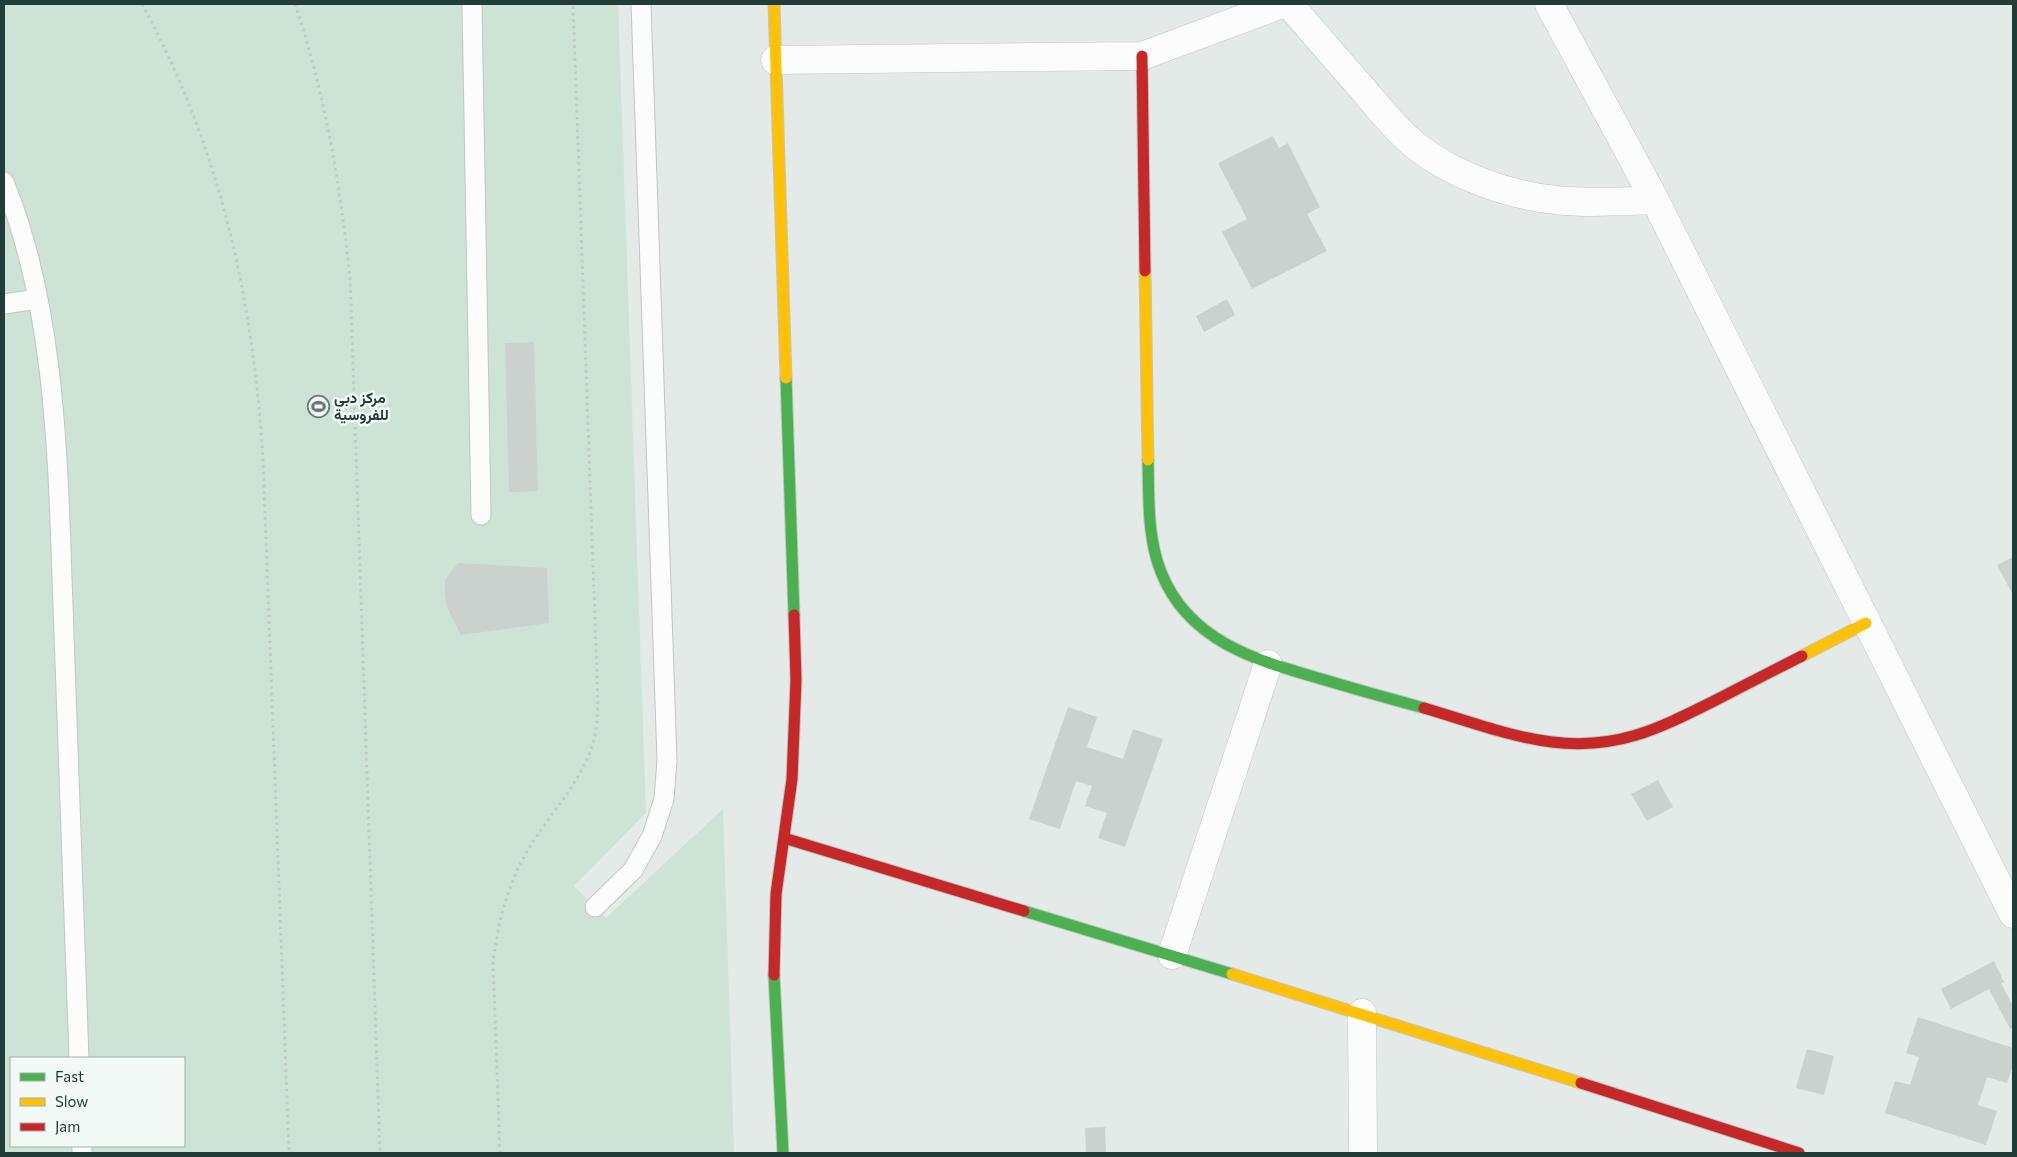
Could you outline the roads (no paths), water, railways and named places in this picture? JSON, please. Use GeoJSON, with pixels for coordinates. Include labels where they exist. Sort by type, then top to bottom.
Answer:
{"type":"FeatureCollection","features":[{"type":"Feature","properties":{"kind":"street"},"geometry":{"type":"LineString","coordinates":[[774,4],[796,680],[792,779],[776,894],[774,932],[774,978],[783,1153]]}},
{"type":"Feature","properties":{"kind":"street"},"geometry":{"type":"LineString","coordinates":[[775,60],[1142,56],[1282,4]]}},
{"type":"Feature","properties":{"kind":"street"},"geometry":{"type":"LineString","coordinates":[[1289,4],[1387,117],[1416,146],[1448,166],[1482,182],[1518,193],[1556,200],[1594,202],[1655,200]]}},
{"type":"Feature","properties":{"kind":"street"},"geometry":{"type":"LineString","coordinates":[[1549,4],[1655,200],[2013,914]]}},
{"type":"Feature","properties":{"kind":"street"},"geometry":{"type":"LineString","coordinates":[[1142,56],[1149,517],[1152,545],[1159,572],[1173,597],[1190,620],[1212,638],[1237,652],[1268,664],[1536,740],[1562,745],[1587,745],[1612,743],[1662,727],[1866,623]]}},
{"type":"Feature","properties":{"kind":"street"},"geometry":{"type":"LineString","coordinates":[[1172,955],[1268,664]]}},
{"type":"Feature","properties":{"kind":"street"},"geometry":{"type":"LineString","coordinates":[[784,838],[1362,1013],[1799,1153]]}},
{"type":"Feature","properties":{"kind":"street"},"geometry":{"type":"LineString","coordinates":[[1362,1013],[1363,1153]]}},
{"type":"Feature","properties":{"kind":"lane"},"geometry":{"type":"LineString","coordinates":[[472,4],[481,515]]}},
{"type":"Feature","properties":{"kind":"lane"},"geometry":{"type":"LineString","coordinates":[[595,906],[633,870],[652,836],[664,799],[667,760],[641,4]]}},
{"type":"Feature","properties":{"kind":"lane"},"geometry":{"type":"LineString","coordinates":[[4,182],[22,236],[37,299],[45,339],[51,394],[60,516],[79,1057]]}},
{"type":"Feature","properties":{"kind":"lane"},"geometry":{"type":"LineString","coordinates":[[4,304],[37,299]]}},
{"type":"Feature","properties":{"kind":"place","name":"مركز دبي للفروسية"},"geometry":{"type":"Point","coordinates":[318,406]}}]}
